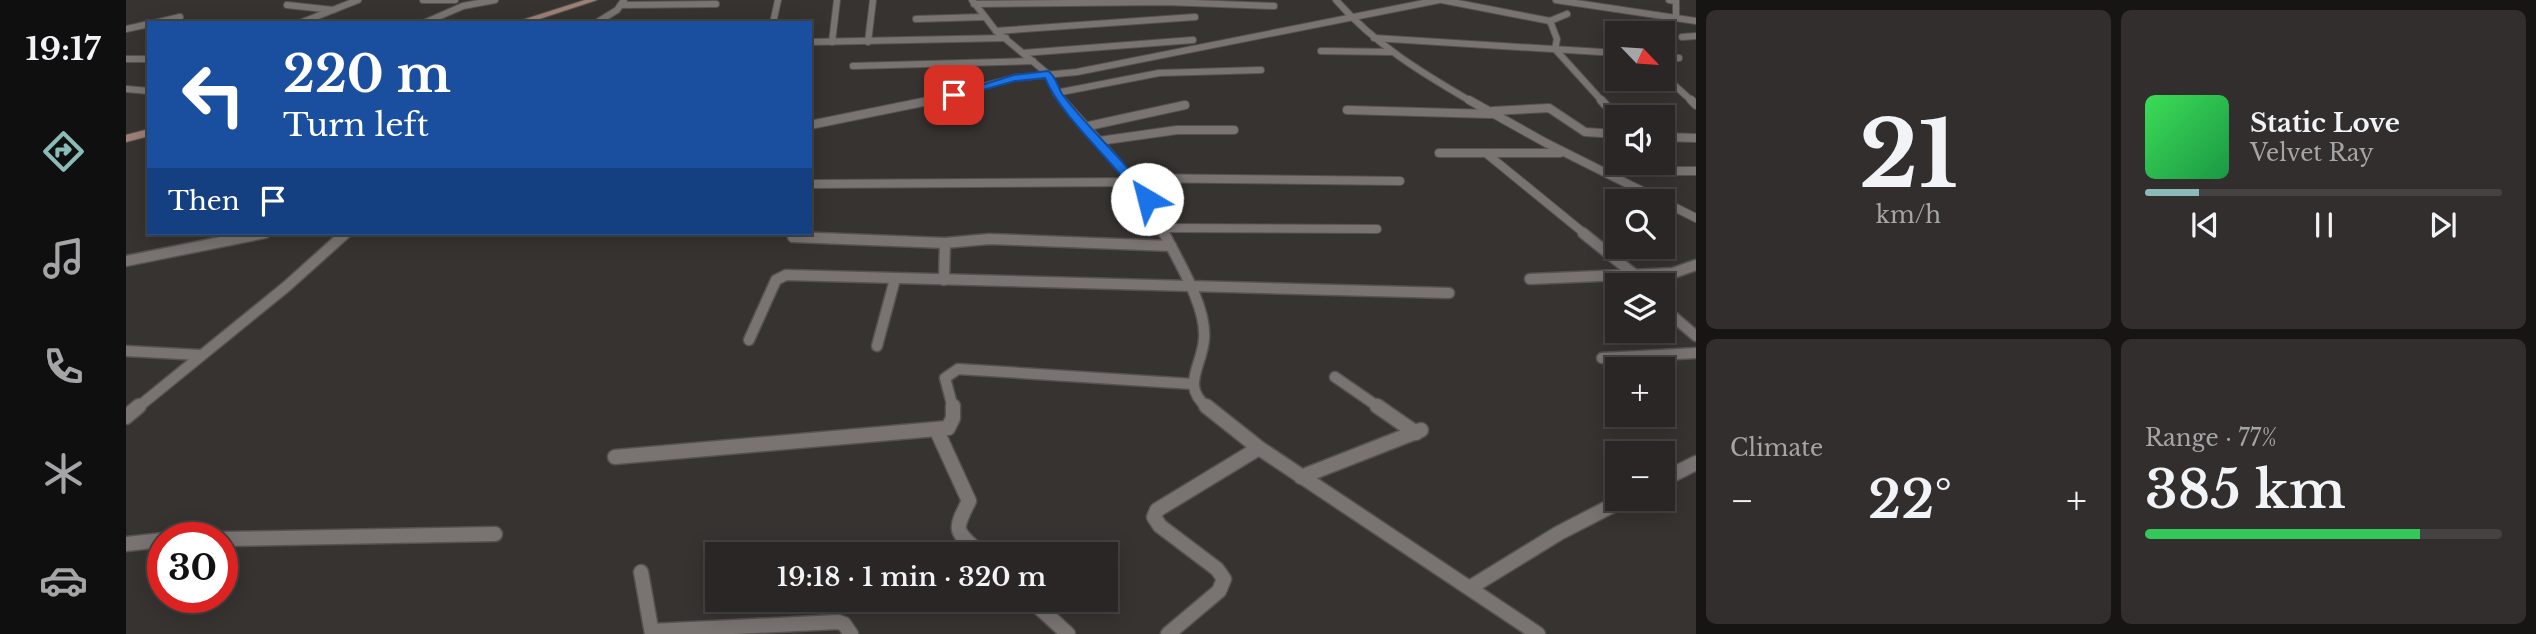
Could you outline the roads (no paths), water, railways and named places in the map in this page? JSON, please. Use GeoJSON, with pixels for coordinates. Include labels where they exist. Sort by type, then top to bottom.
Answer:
{"type":"FeatureCollection","features":[{"type":"Feature","properties":{"kind":"street"},"geometry":{"type":"LineString","coordinates":[[351,0],[357,0]]}},
{"type":"Feature","properties":{"kind":"street"},"geometry":{"type":"LineString","coordinates":[[306,21],[357,0]]}},
{"type":"Feature","properties":{"kind":"street"},"geometry":{"type":"LineString","coordinates":[[423,0],[455,0]]}},
{"type":"Feature","properties":{"kind":"street"},"geometry":{"type":"LineString","coordinates":[[429,21],[463,6],[495,0]]}},
{"type":"Feature","properties":{"kind":"street"},"geometry":{"type":"LineString","coordinates":[[524,21],[593,0]]}},
{"type":"Feature","properties":{"kind":"street"},"geometry":{"type":"LineString","coordinates":[[773,21],[778,0]]}},
{"type":"Feature","properties":{"kind":"street"},"geometry":{"type":"LineString","coordinates":[[832,42],[837,0]]}},
{"type":"Feature","properties":{"kind":"street"},"geometry":{"type":"LineString","coordinates":[[868,42],[873,0]]}},
{"type":"Feature","properties":{"kind":"street"},"geometry":{"type":"LineString","coordinates":[[1336,0],[1349,16],[1391,52],[1491,114],[1696,218]]}},
{"type":"Feature","properties":{"kind":"street"},"geometry":{"type":"LineString","coordinates":[[812,125],[954,95],[1014,78],[1085,70],[1440,0],[1553,23],[1557,39],[1555,49]]}},
{"type":"Feature","properties":{"kind":"street"},"geometry":{"type":"LineString","coordinates":[[1556,0],[1696,22]]}},
{"type":"Feature","properties":{"kind":"street"},"geometry":{"type":"LineString","coordinates":[[1669,0],[1676,1],[1676,18]]}},
{"type":"Feature","properties":{"kind":"street"},"geometry":{"type":"LineString","coordinates":[[973,2],[1166,2],[1274,6]]}},
{"type":"Feature","properties":{"kind":"street"},"geometry":{"type":"LineString","coordinates":[[973,2],[1001,34],[1048,74],[1056,93],[1133,180],[1162,228],[1191,288],[1205,331],[1193,384],[1195,395],[1201,402],[1301,477],[1471,587],[1538,634]]}},
{"type":"Feature","properties":{"kind":"street"},"geometry":{"type":"LineString","coordinates":[[599,21],[623,3],[716,4]]}},
{"type":"Feature","properties":{"kind":"street"},"geometry":{"type":"LineString","coordinates":[[286,5],[336,10]]}},
{"type":"Feature","properties":{"kind":"street"},"geometry":{"type":"LineString","coordinates":[[1550,22],[1567,14]]}},
{"type":"Feature","properties":{"kind":"street"},"geometry":{"type":"LineString","coordinates":[[163,21],[180,17]]}},
{"type":"Feature","properties":{"kind":"street"},"geometry":{"type":"LineString","coordinates":[[916,19],[984,17]]}},
{"type":"Feature","properties":{"kind":"street"},"geometry":{"type":"LineString","coordinates":[[812,42],[868,42],[1001,34],[1195,17]]}},
{"type":"Feature","properties":{"kind":"street"},"geometry":{"type":"LineString","coordinates":[[126,29],[147,24]]}},
{"type":"Feature","properties":{"kind":"street"},"geometry":{"type":"LineString","coordinates":[[1682,37],[1696,36]]}},
{"type":"Feature","properties":{"kind":"street"},"geometry":{"type":"LineString","coordinates":[[1374,38],[1605,52]]}},
{"type":"Feature","properties":{"kind":"street"},"geometry":{"type":"LineString","coordinates":[[1023,53],[1193,40]]}},
{"type":"Feature","properties":{"kind":"street"},"geometry":{"type":"LineString","coordinates":[[1555,49],[1606,105]]}},
{"type":"Feature","properties":{"kind":"street"},"geometry":{"type":"LineString","coordinates":[[1321,51],[1391,52]]}},
{"type":"Feature","properties":{"kind":"street"},"geometry":{"type":"LineString","coordinates":[[126,58],[147,59]]}},
{"type":"Feature","properties":{"kind":"street"},"geometry":{"type":"LineString","coordinates":[[1675,58],[1679,58]]}},
{"type":"Feature","properties":{"kind":"street"},"geometry":{"type":"LineString","coordinates":[[853,66],[1033,61]]}},
{"type":"Feature","properties":{"kind":"street"},"geometry":{"type":"LineString","coordinates":[[1056,93],[1159,73],[1261,70]]}},
{"type":"Feature","properties":{"kind":"street"},"geometry":{"type":"LineString","coordinates":[[1675,86],[1696,105]]}},
{"type":"Feature","properties":{"kind":"street"},"geometry":{"type":"LineString","coordinates":[[126,89],[147,91]]}},
{"type":"Feature","properties":{"kind":"street"},"geometry":{"type":"LineString","coordinates":[[1084,127],[1185,105]]}},
{"type":"Feature","properties":{"kind":"street"},"geometry":{"type":"LineString","coordinates":[[1347,110],[1491,114],[1493,111],[1549,108],[1585,132],[1605,133]]}},
{"type":"Feature","properties":{"kind":"street"},"geometry":{"type":"LineString","coordinates":[[1099,141],[1177,131],[1234,130]]}},
{"type":"Feature","properties":{"kind":"street"},"geometry":{"type":"LineString","coordinates":[[126,139],[147,133]]}},
{"type":"Feature","properties":{"kind":"street"},"geometry":{"type":"LineString","coordinates":[[1675,137],[1696,138]]}},
{"type":"Feature","properties":{"kind":"street"},"geometry":{"type":"LineString","coordinates":[[1438,153],[1563,152]]}},
{"type":"Feature","properties":{"kind":"street"},"geometry":{"type":"LineString","coordinates":[[1487,154],[1628,273]]}},
{"type":"Feature","properties":{"kind":"street"},"geometry":{"type":"LineString","coordinates":[[1603,171],[1696,171]]}},
{"type":"Feature","properties":{"kind":"street"},"geometry":{"type":"LineString","coordinates":[[812,184],[1133,180],[1400,181]]}},
{"type":"Feature","properties":{"kind":"street"},"geometry":{"type":"LineString","coordinates":[[1162,228],[1377,229]]}},
{"type":"Feature","properties":{"kind":"street"},"geometry":{"type":"LineString","coordinates":[[126,261],[255,235]]}},
{"type":"Feature","properties":{"kind":"street"},"geometry":{"type":"LineString","coordinates":[[126,417],[287,286],[344,235]]}},
{"type":"Feature","properties":{"kind":"street"},"geometry":{"type":"LineString","coordinates":[[793,237],[946,243],[989,239],[1171,246]]}},
{"type":"Feature","properties":{"kind":"street"},"geometry":{"type":"LineString","coordinates":[[944,280],[946,243]]}},
{"type":"Feature","properties":{"kind":"street"},"geometry":{"type":"LineString","coordinates":[[1673,273],[1696,265]]}},
{"type":"Feature","properties":{"kind":"street"},"geometry":{"type":"LineString","coordinates":[[1685,269],[1696,276]]}},
{"type":"Feature","properties":{"kind":"street"},"geometry":{"type":"LineString","coordinates":[[749,340],[780,276],[1449,293]]}},
{"type":"Feature","properties":{"kind":"street"},"geometry":{"type":"LineString","coordinates":[[1530,279],[1605,276]]}},
{"type":"Feature","properties":{"kind":"street"},"geometry":{"type":"LineString","coordinates":[[877,346],[895,279]]}},
{"type":"Feature","properties":{"kind":"street"},"geometry":{"type":"LineString","coordinates":[[1675,318],[1696,335]]}},
{"type":"Feature","properties":{"kind":"street"},"geometry":{"type":"LineString","coordinates":[[126,351],[200,355]]}},
{"type":"Feature","properties":{"kind":"street"},"geometry":{"type":"LineString","coordinates":[[1602,358],[1696,353]]}},
{"type":"Feature","properties":{"kind":"street"},"geometry":{"type":"LineString","coordinates":[[615,457],[765,442],[937,431],[953,424],[954,416],[945,378],[958,369],[982,368],[1193,384]]}},
{"type":"Feature","properties":{"kind":"street"},"geometry":{"type":"LineString","coordinates":[[1301,477],[1391,444],[1418,431],[1335,377]]}},
{"type":"Feature","properties":{"kind":"street"},"geometry":{"type":"LineString","coordinates":[[937,431],[969,501],[957,524],[958,532],[968,542]]}},
{"type":"Feature","properties":{"kind":"street"},"geometry":{"type":"LineString","coordinates":[[1168,634],[1219,592],[1225,582],[1224,576],[1217,569],[1160,526],[1154,517],[1157,510],[1259,448]]}},
{"type":"Feature","properties":{"kind":"street"},"geometry":{"type":"LineString","coordinates":[[1675,474],[1696,463]]}},
{"type":"Feature","properties":{"kind":"street"},"geometry":{"type":"LineString","coordinates":[[1471,587],[1559,533],[1605,509]]}},
{"type":"Feature","properties":{"kind":"street"},"geometry":{"type":"LineString","coordinates":[[238,539],[495,534]]}},
{"type":"Feature","properties":{"kind":"street"},"geometry":{"type":"LineString","coordinates":[[126,544],[147,542]]}},
{"type":"Feature","properties":{"kind":"street"},"geometry":{"type":"LineString","coordinates":[[641,572],[652,633],[838,622],[844,624],[851,634]]}},
{"type":"Feature","properties":{"kind":"street"},"geometry":{"type":"LineString","coordinates":[[1044,612],[1068,634]]}}]}
